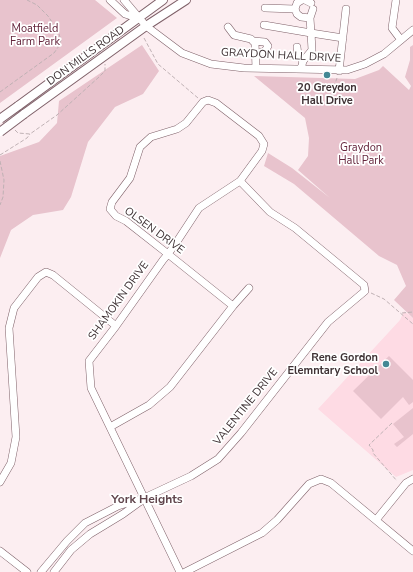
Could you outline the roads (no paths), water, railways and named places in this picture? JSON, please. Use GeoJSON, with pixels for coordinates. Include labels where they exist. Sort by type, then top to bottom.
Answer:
{"type":"FeatureCollection","features":[{"type":"Feature","properties":{"kind":"main road","name":"DON MILLS ROAD"},"geometry":{"type":"LineString","coordinates":[[0,119],[137,18],[164,0]]}},
{"type":"Feature","properties":{"kind":"main road","name":"DON MILLS ROAD"},"geometry":{"type":"LineString","coordinates":[[0,132],[103,59],[146,26],[186,0]]}},
{"type":"Feature","properties":{"kind":"street"},"geometry":{"type":"LineString","coordinates":[[110,0],[125,14],[137,18]]}},
{"type":"Feature","properties":{"kind":"street"},"geometry":{"type":"LineString","coordinates":[[124,0],[133,8],[137,18]]}},
{"type":"Feature","properties":{"kind":"street"},"geometry":{"type":"LineString","coordinates":[[302,0],[297,3],[296,9],[300,17],[310,18]]}},
{"type":"Feature","properties":{"kind":"street"},"geometry":{"type":"LineString","coordinates":[[396,0],[392,28],[401,40]]}},
{"type":"Feature","properties":{"kind":"street"},"geometry":{"type":"LineString","coordinates":[[301,69],[303,61],[312,50],[310,4]]}},
{"type":"Feature","properties":{"kind":"street"},"geometry":{"type":"LineString","coordinates":[[265,8],[296,9]]}},
{"type":"Feature","properties":{"kind":"street"},"geometry":{"type":"LineString","coordinates":[[338,74],[346,8]]}},
{"type":"Feature","properties":{"kind":"street","name":"GRAYDON HALL DRIVE"},"geometry":{"type":"LineString","coordinates":[[137,18],[166,43],[196,60],[211,64],[256,68],[301,69],[338,74],[374,60],[413,30]]}},
{"type":"Feature","properties":{"kind":"street"},"geometry":{"type":"LineString","coordinates":[[264,25],[343,38]]}},
{"type":"Feature","properties":{"kind":"street"},"geometry":{"type":"LineString","coordinates":[[228,27],[234,35],[253,41],[265,42],[268,46],[265,51],[256,54]]}},
{"type":"Feature","properties":{"kind":"street"},"geometry":{"type":"LineString","coordinates":[[253,41],[256,45],[256,68]]}},
{"type":"Feature","properties":{"kind":"street"},"geometry":{"type":"LineString","coordinates":[[297,47],[298,55],[303,61]]}},
{"type":"Feature","properties":{"kind":"street","name":"SHAMOKIN DRIVE"},"geometry":{"type":"LineString","coordinates":[[180,572],[91,388],[89,361],[168,254],[199,208],[240,181],[262,151],[264,144],[259,136],[216,103],[208,100],[203,102]]}},
{"type":"Feature","properties":{"kind":"street","name":"OLSEN DRIVE"},"geometry":{"type":"LineString","coordinates":[[203,102],[186,123],[177,128],[159,134],[145,142],[135,158],[130,178],[110,205],[110,209],[116,216],[126,221],[233,306]]}},
{"type":"Feature","properties":{"kind":"street","name":"VALENTINE DRIVE"},"geometry":{"type":"LineString","coordinates":[[42,572],[67,541],[85,523],[118,506],[144,498],[191,476],[218,459],[241,433],[328,322],[365,291],[364,285],[295,228],[270,212],[240,181]]}},
{"type":"Feature","properties":{"kind":"street"},"geometry":{"type":"LineString","coordinates":[[0,482],[11,463],[16,437],[9,328],[14,308],[38,277],[46,272],[53,275],[116,326]]}},
{"type":"Feature","properties":{"kind":"street"},"geometry":{"type":"LineString","coordinates":[[110,427],[149,405],[170,387],[233,306],[249,288]]}},
{"type":"Feature","properties":{"kind":"street"},"geometry":{"type":"LineString","coordinates":[[376,520],[406,483],[413,479]]}},
{"type":"Feature","properties":{"kind":"street"},"geometry":{"type":"LineString","coordinates":[[185,572],[262,533],[277,520],[309,484],[321,480],[331,483],[413,551]]}},
{"type":"Feature","properties":{"kind":"street","name":"VALENTINE DRIVE"},"geometry":{"type":"LineString","coordinates":[[54,572],[71,550],[90,534],[123,514],[144,498]]}},
{"type":"Feature","properties":{"kind":"street"},"geometry":{"type":"LineString","coordinates":[[0,551],[27,572]]}},
{"type":"Feature","properties":{"kind":"place","name":"20 Greydon Hall Drive"},"geometry":{"type":"Point","coordinates":[327,75]}},
{"type":"Feature","properties":{"kind":"place","name":"Rene Gordon Elemntary School"},"geometry":{"type":"Point","coordinates":[386,364]}},
{"type":"Feature","properties":{"kind":"district","name":"York Heights"},"geometry":{"type":"Point","coordinates":[147,500]}},
{"type":"Feature","properties":{"kind":"park label","name":"Moatfield Farm Park"},"geometry":{"type":"Point","coordinates":[35,35]}},
{"type":"Feature","properties":{"kind":"park label","name":"Graydon Hall Park"},"geometry":{"type":"Point","coordinates":[361,154]}}]}
